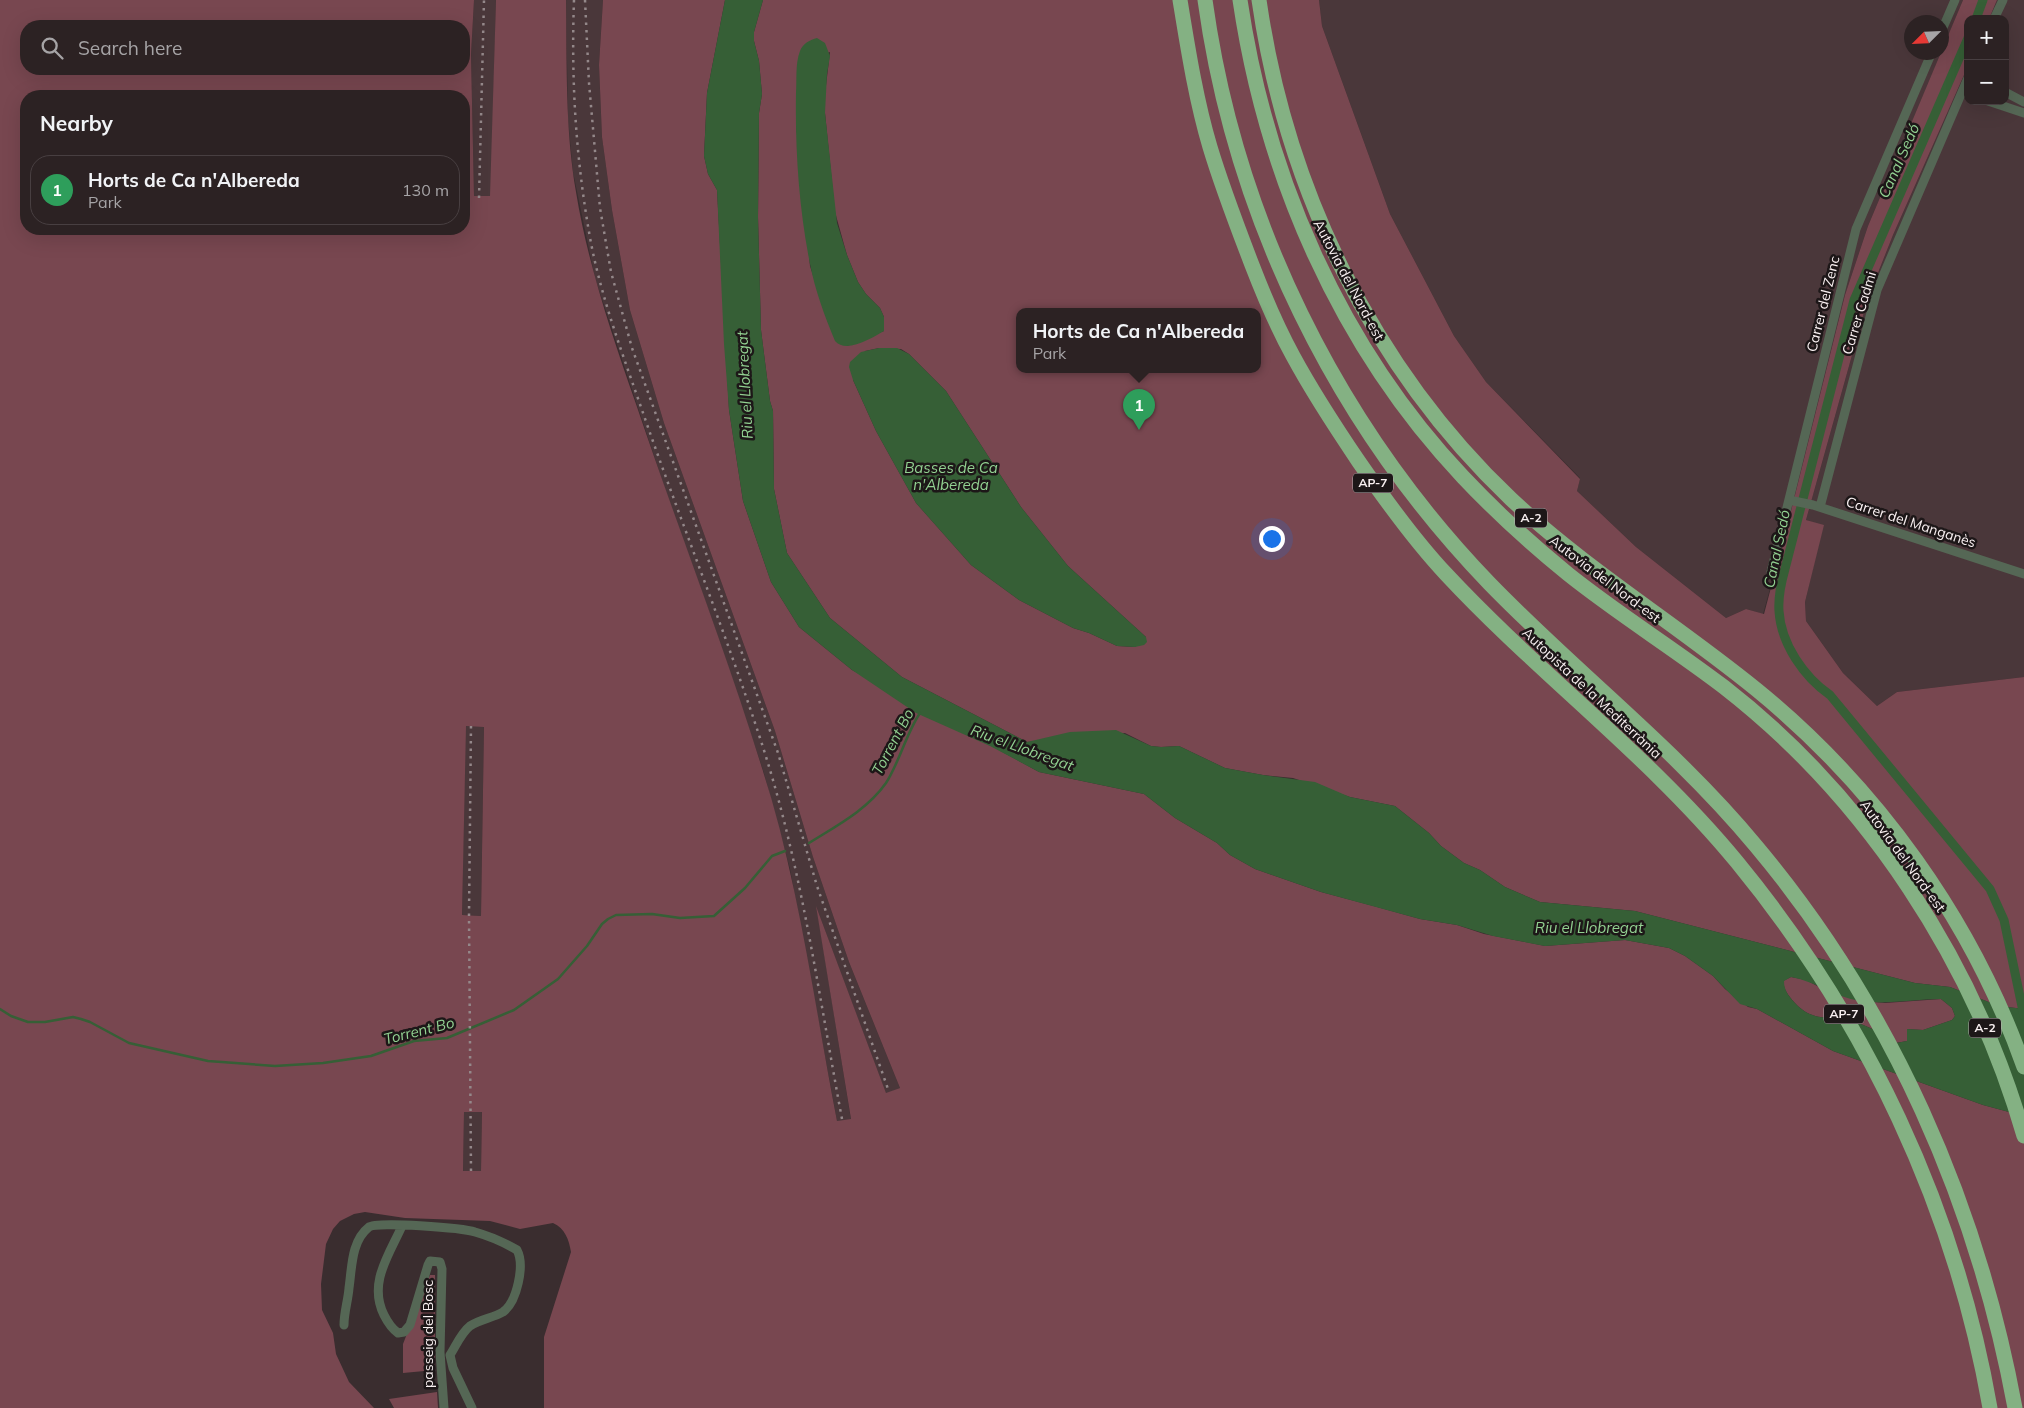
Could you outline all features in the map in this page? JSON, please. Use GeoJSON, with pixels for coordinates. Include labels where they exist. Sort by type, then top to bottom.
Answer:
{"type":"FeatureCollection","features":[{"type":"Feature","properties":{"kind":"highway","name":"Autopista de la Mediterrània"},"geometry":{"type":"LineString","coordinates":[[1180,0],[1195,84],[1209,144],[1233,217],[1262,292],[1292,354],[1340,434],[1387,503],[1444,572],[1500,628],[1669,788],[1737,862],[1807,957],[1850,1025],[1894,1105],[1927,1181],[1961,1280],[1990,1408]]}},
{"type":"Feature","properties":{"kind":"highway","name":"Autopista de la Mediterrània"},"geometry":{"type":"LineString","coordinates":[[1205,0],[1226,107],[1246,180],[1259,217],[1300,313],[1319,350],[1358,417],[1407,487],[1452,542],[1488,582],[1695,778],[1758,848],[1808,914],[1874,1016],[1912,1087],[1953,1183],[1986,1280],[2000,1331],[2015,1408]]}},
{"type":"Feature","properties":{"kind":"highway","name":"Autovia del Nord-est"},"geometry":{"type":"LineString","coordinates":[[1240,0],[1263,113],[1297,215],[1315,256],[1345,314],[1379,370],[1407,410],[1462,476],[1530,542],[1604,600],[1725,688],[1796,750],[1855,816],[1887,858],[1932,925],[1970,993],[1990,1037],[2024,1136]]}},
{"type":"Feature","properties":{"kind":"highway","name":"Autovia del Nord-est"},"geometry":{"type":"LineString","coordinates":[[1259,0],[1275,86],[1286,129],[1308,194],[1338,262],[1360,305],[1382,341],[1422,398],[1454,439],[1478,465],[1543,528],[1585,562],[1755,688],[1813,740],[1842,770],[1891,827],[1934,886],[1960,927],[1982,967],[2024,1066]]}},
{"type":"Feature","properties":{"kind":"street"},"geometry":{"type":"LineString","coordinates":[[1948,15],[1955,0]]}},
{"type":"Feature","properties":{"kind":"street"},"geometry":{"type":"LineString","coordinates":[[1996,15],[2002,0]]}},
{"type":"Feature","properties":{"kind":"street","name":"Carrer del Zenc"},"geometry":{"type":"LineString","coordinates":[[1771,572],[1792,500],[1856,229],[1929,60]]}},
{"type":"Feature","properties":{"kind":"street","name":"Carrer Cadmi"},"geometry":{"type":"LineString","coordinates":[[1816,506],[1877,290],[1964,89]]}},
{"type":"Feature","properties":{"kind":"street"},"geometry":{"type":"LineString","coordinates":[[2009,94],[2024,102]]}},
{"type":"Feature","properties":{"kind":"street"},"geometry":{"type":"LineString","coordinates":[[1957,104],[1964,100]]}},
{"type":"Feature","properties":{"kind":"street"},"geometry":{"type":"LineString","coordinates":[[2000,105],[2024,113]]}},
{"type":"Feature","properties":{"kind":"street","name":"Carrer del Manganès"},"geometry":{"type":"LineString","coordinates":[[1792,500],[1816,506],[2024,574]]}},
{"type":"Feature","properties":{"kind":"street"},"geometry":{"type":"LineString","coordinates":[[344,1325],[344,1313],[354,1252],[364,1232],[372,1225],[387,1224],[461,1229],[476,1232],[517,1250],[520,1256],[518,1282],[508,1307],[498,1314],[469,1327],[450,1355],[453,1368],[472,1408]]}},
{"type":"Feature","properties":{"kind":"street","name":"passeig del Bosc"},"geometry":{"type":"LineString","coordinates":[[402,1226],[378,1280],[377,1299],[392,1329],[398,1333],[404,1332],[410,1325],[430,1260],[440,1262],[442,1269],[440,1352],[444,1408]]}},
{"type":"Feature","properties":{"kind":"street"},"geometry":{"type":"LineString","coordinates":[[440,1352],[450,1355]]}},
{"type":"Feature","properties":{"kind":"shaded area"},"geometry":{"type":"Polygon","coordinates":[[[0,0],[474,0],[471,55],[474,196],[490,196],[496,0],[566,0],[567,96],[572,168],[587,246],[618,352],[732,676],[775,811],[805,943],[837,1121],[851,1119],[816,906],[886,1093],[900,1088],[849,962],[813,857],[775,731],[664,423],[630,310],[612,210],[602,137],[599,65],[603,0],[725,0],[707,93],[704,156],[708,174],[717,190],[729,410],[743,501],[771,582],[799,627],[852,670],[1039,772],[1144,794],[1175,818],[1217,843],[1230,855],[1255,869],[1321,892],[1420,919],[1457,925],[1484,934],[1545,946],[1625,940],[1669,948],[1685,956],[1713,976],[1725,989],[1748,1007],[1757,1009],[1833,1051],[1983,1105],[2024,1116],[2024,1408],[544,1408],[544,1337],[571,1252],[568,1239],[561,1228],[553,1223],[520,1229],[490,1221],[405,1218],[365,1212],[354,1214],[340,1221],[333,1229],[326,1244],[321,1284],[322,1310],[333,1333],[336,1354],[349,1382],[374,1408],[0,1408],[0,0]],[[466,726],[462,915],[481,916],[484,727],[466,726]],[[464,1112],[463,1171],[481,1171],[482,1112],[464,1112]]]}},
{"type":"Feature","properties":{"kind":"shaded area"},"geometry":{"type":"Polygon","coordinates":[[[474,0],[496,0],[491,196],[474,196],[471,55],[474,0]]]}},
{"type":"Feature","properties":{"kind":"shaded area"},"geometry":{"type":"Polygon","coordinates":[[[566,0],[603,0],[599,65],[602,137],[612,210],[630,310],[664,423],[775,731],[813,857],[849,962],[900,1088],[886,1094],[817,909],[851,1120],[837,1121],[790,869],[763,770],[715,628],[668,498],[595,278],[573,172],[568,119],[566,0]]]}},
{"type":"Feature","properties":{"kind":"shaded area"},"geometry":{"type":"Polygon","coordinates":[[[763,0],[1319,0],[1322,26],[1390,214],[1454,336],[1486,382],[1580,479],[1577,491],[1636,547],[1726,618],[1746,609],[1764,614],[1845,295],[1868,226],[1938,60],[1949,60],[1949,33],[1963,0],[1997,0],[1991,15],[1964,15],[1964,75],[1893,235],[1868,298],[1806,520],[1824,525],[1805,602],[1806,621],[1843,673],[1877,706],[1897,692],[2024,677],[2024,1009],[1999,1006],[1950,987],[1915,983],[1635,911],[1540,902],[1505,887],[1480,870],[1464,863],[1441,846],[1429,833],[1395,806],[1350,797],[1293,778],[1225,768],[1179,746],[1151,746],[1125,733],[1027,742],[902,677],[830,618],[787,553],[774,489],[773,411],[770,401],[761,330],[758,217],[759,113],[762,94],[759,61],[754,41],[754,32],[763,0]],[[830,52],[798,63],[796,124],[810,266],[828,322],[847,346],[884,331],[884,317],[880,308],[866,294],[858,282],[847,255],[835,212],[825,113],[825,94],[830,52]],[[879,348],[865,351],[853,380],[876,431],[916,503],[971,565],[1019,600],[1073,628],[1117,646],[1135,647],[1146,637],[1068,566],[1021,507],[946,391],[909,354],[901,349],[879,348]]]}},
{"type":"Feature","properties":{"kind":"shaded area"},"geometry":{"type":"Polygon","coordinates":[[[1319,0],[1963,0],[1949,34],[1949,15],[1904,15],[1904,60],[1938,60],[1868,226],[1845,295],[1787,527],[1763,614],[1746,609],[1726,618],[1636,547],[1577,491],[1580,478],[1486,382],[1454,336],[1390,214],[1322,26],[1319,0]]]}},
{"type":"Feature","properties":{"kind":"shaded area"},"geometry":{"type":"Polygon","coordinates":[[[1997,0],[2024,0],[2024,677],[1897,692],[1877,706],[1843,673],[1806,621],[1805,602],[1823,526],[1806,520],[1868,298],[1893,235],[1964,75],[1964,105],[2009,105],[2009,15],[1991,15],[1997,0]]]}},
{"type":"Feature","properties":{"kind":"shaded area"},"geometry":{"type":"Polygon","coordinates":[[[465,726],[484,726],[481,916],[462,915],[465,726]]]}},
{"type":"Feature","properties":{"kind":"shaded area"},"geometry":{"type":"Polygon","coordinates":[[[1791,977],[1806,980],[1821,988],[1865,1001],[1885,1003],[1941,999],[1952,1008],[1955,1016],[1952,1020],[1923,1030],[1907,1029],[1907,1041],[1896,1043],[1871,1028],[1855,1022],[1815,1016],[1801,1009],[1785,990],[1783,981],[1791,977]]]}},
{"type":"Feature","properties":{"kind":"shaded area"},"geometry":{"type":"Polygon","coordinates":[[[464,1112],[482,1112],[481,1171],[463,1171],[464,1112]]]}},
{"type":"Feature","properties":{"kind":"shaded area"},"geometry":{"type":"Polygon","coordinates":[[[430,1275],[435,1275],[435,1370],[403,1373],[403,1344],[430,1275]]]}},
{"type":"Feature","properties":{"kind":"shaded area"},"geometry":{"type":"Polygon","coordinates":[[[437,1392],[438,1408],[394,1408],[389,1399],[437,1392]]]}},
{"type":"Feature","properties":{"kind":"water","name":"Riu el Llobregat"},"geometry":{"type":"Polygon","coordinates":[[[725,0],[763,0],[754,32],[762,94],[759,113],[758,217],[761,330],[770,401],[773,411],[774,489],[787,553],[830,618],[902,677],[1027,742],[1070,732],[1116,730],[1151,746],[1179,746],[1225,768],[1315,782],[1350,797],[1395,806],[1429,833],[1441,846],[1464,863],[1480,870],[1505,887],[1540,902],[1635,911],[1915,983],[1950,987],[1999,1006],[2024,1009],[2024,1116],[1983,1105],[1833,1051],[1757,1009],[1740,1004],[1713,976],[1685,956],[1669,948],[1625,940],[1545,946],[1493,936],[1457,925],[1420,919],[1321,892],[1255,869],[1230,855],[1217,843],[1175,818],[1144,794],[1039,772],[990,746],[916,713],[852,670],[799,627],[771,582],[743,501],[729,410],[717,190],[708,174],[704,156],[707,93],[725,0]],[[1791,977],[1784,981],[1788,995],[1801,1009],[1815,1016],[1861,1024],[1896,1043],[1907,1041],[1907,1029],[1923,1030],[1952,1020],[1955,1016],[1952,1008],[1941,999],[1890,1002],[1860,1001],[1842,996],[1791,977]]]}},
{"type":"Feature","properties":{"kind":"water"},"geometry":{"type":"Polygon","coordinates":[[[817,38],[825,43],[830,56],[825,113],[837,223],[858,282],[866,294],[880,308],[884,317],[884,331],[859,344],[846,346],[840,345],[835,341],[824,313],[810,264],[800,201],[796,136],[798,56],[805,44],[817,38]]]}},
{"type":"Feature","properties":{"kind":"water","name":"Basses de Ca n'Albereda"},"geometry":{"type":"Polygon","coordinates":[[[879,348],[897,348],[909,354],[946,391],[1021,507],[1068,566],[1146,637],[1147,642],[1144,645],[1135,647],[1117,646],[1073,628],[1019,600],[971,565],[916,503],[876,431],[853,380],[849,367],[850,362],[861,352],[879,348]]]}},
{"type":"Feature","properties":{"kind":"waterway","name":"Canal Sedó"},"geometry":{"type":"LineString","coordinates":[[1977,15],[1983,0]]}},
{"type":"Feature","properties":{"kind":"waterway","name":"Canal Sedó"},"geometry":{"type":"LineString","coordinates":[[1964,47],[1854,300],[1782,580],[1779,595],[1779,611],[1784,636],[1803,669],[1820,688],[1830,695],[1990,889],[2004,920],[2024,1016]]}},
{"type":"Feature","properties":{"kind":"waterway","name":"Torrent Bo"},"geometry":{"type":"LineString","coordinates":[[809,843],[850,817],[878,793],[891,775],[920,713]]}},
{"type":"Feature","properties":{"kind":"waterway","name":"Torrent Bo"},"geometry":{"type":"LineString","coordinates":[[0,1009],[11,1016],[28,1022],[45,1022],[73,1017],[90,1022],[129,1043],[208,1061],[275,1066],[323,1063],[371,1056],[414,1041],[447,1038],[514,1010],[558,979],[587,946],[602,924],[616,915],[652,914],[680,918],[714,916],[745,888],[772,856],[785,851]]}},
{"type":"Feature","properties":{"kind":"railway"},"geometry":{"type":"LineString","coordinates":[[479,198],[484,0]]}},
{"type":"Feature","properties":{"kind":"railway"},"geometry":{"type":"LineString","coordinates":[[574,0],[573,61],[578,152],[586,213],[596,264],[620,348],[732,656],[774,785],[798,879],[842,1119]]}},
{"type":"Feature","properties":{"kind":"railway"},"geometry":{"type":"LineString","coordinates":[[585,0],[589,83],[600,208],[611,272],[632,348],[778,753],[817,886],[888,1089]]}},
{"type":"Feature","properties":{"kind":"railway"},"geometry":{"type":"LineString","coordinates":[[471,725],[469,916],[471,1171]]}},
{"type":"Feature","properties":{"kind":"place","name":"Horts de Ca n'Albereda"},"geometry":{"type":"Point","coordinates":[1139,430]}}]}
